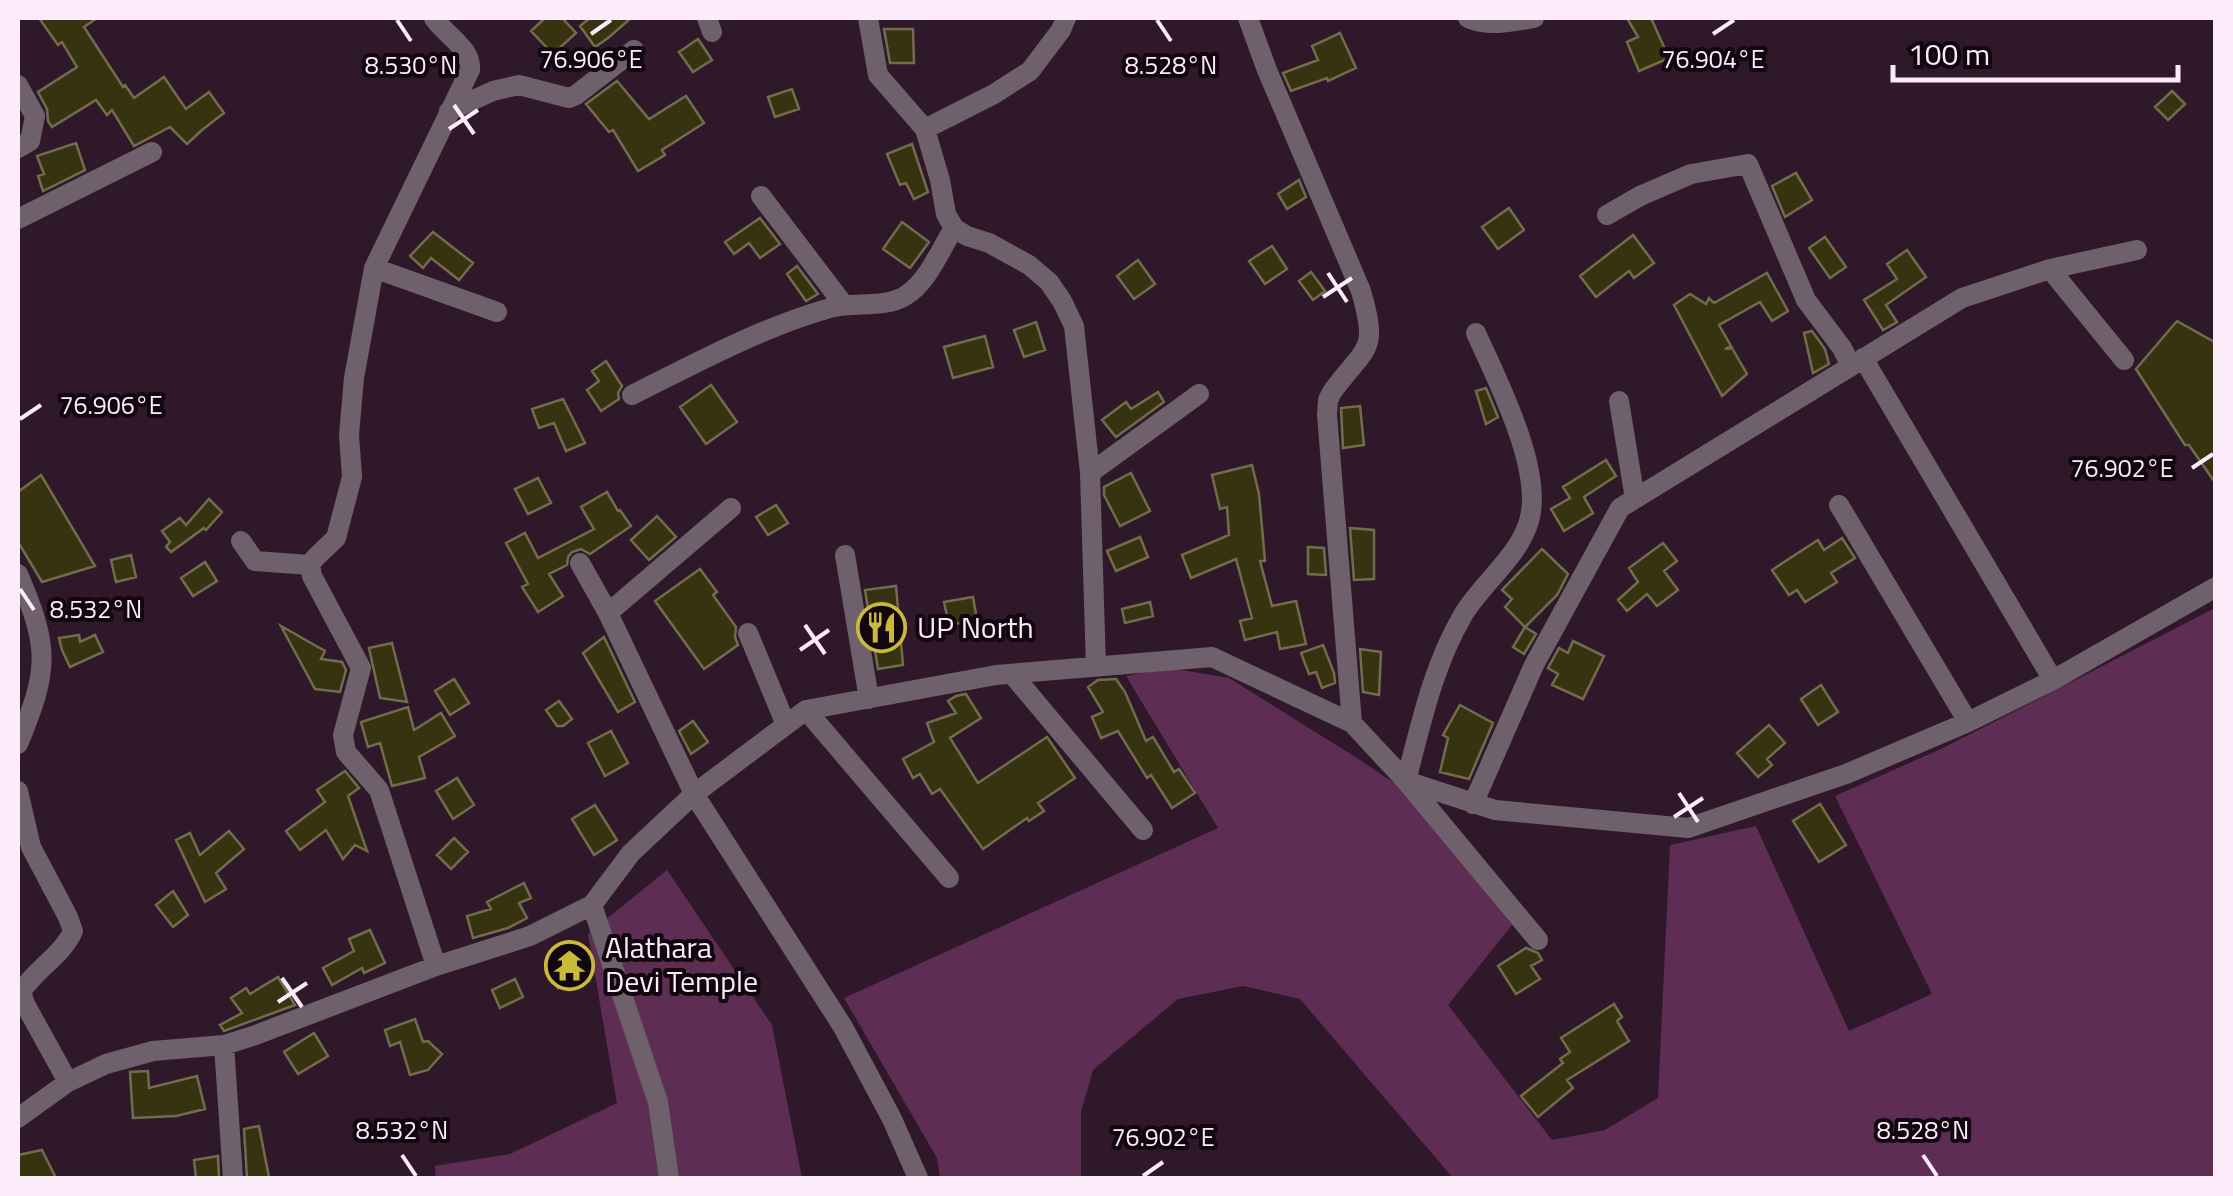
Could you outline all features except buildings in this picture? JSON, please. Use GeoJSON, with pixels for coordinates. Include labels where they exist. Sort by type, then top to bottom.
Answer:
{"type":"FeatureCollection","features":[{"type":"Feature","properties":{"kind":"street"},"geometry":{"type":"LineString","coordinates":[[434,18],[462,48],[470,60],[470,70],[374,268],[354,378],[349,434],[352,477],[336,538],[310,566],[361,668],[343,735],[346,752],[379,790],[436,966]]}},
{"type":"Feature","properties":{"kind":"street"},"geometry":{"type":"LineString","coordinates":[[868,18],[878,75],[925,130],[946,214],[954,228],[1029,264],[1049,282],[1074,326],[1090,473],[1096,667]]}},
{"type":"Feature","properties":{"kind":"street"},"geometry":{"type":"LineString","coordinates":[[925,130],[1030,71],[1066,18]]}},
{"type":"Feature","properties":{"kind":"street"},"geometry":{"type":"LineString","coordinates":[[1248,18],[1361,291],[1369,319],[1366,349],[1332,392],[1327,414],[1352,723]]}},
{"type":"Feature","properties":{"kind":"street"},"geometry":{"type":"LineString","coordinates":[[1468,18],[1500,24],[1534,18]]}},
{"type":"Feature","properties":{"kind":"street"},"geometry":{"type":"LineString","coordinates":[[448,111],[519,85],[569,98],[576,96],[634,50]]}},
{"type":"Feature","properties":{"kind":"street"},"geometry":{"type":"LineString","coordinates":[[18,85],[35,116],[30,141],[18,148]]}},
{"type":"Feature","properties":{"kind":"street"},"geometry":{"type":"LineString","coordinates":[[18,219],[152,152]]}},
{"type":"Feature","properties":{"kind":"street"},"geometry":{"type":"LineString","coordinates":[[1607,215],[1691,174],[1748,164],[1806,300],[1857,362],[2053,680]]}},
{"type":"Feature","properties":{"kind":"street"},"geometry":{"type":"LineString","coordinates":[[761,196],[844,305]]}},
{"type":"Feature","properties":{"kind":"street"},"geometry":{"type":"LineString","coordinates":[[632,395],[744,340],[824,309],[900,300],[920,284],[954,228]]}},
{"type":"Feature","properties":{"kind":"street"},"geometry":{"type":"LineString","coordinates":[[1473,804],[1534,665],[1620,508],[1962,298],[2050,270],[2137,250]]}},
{"type":"Feature","properties":{"kind":"street"},"geometry":{"type":"LineString","coordinates":[[374,268],[497,312]]}},
{"type":"Feature","properties":{"kind":"street"},"geometry":{"type":"LineString","coordinates":[[2050,270],[2124,360]]}},
{"type":"Feature","properties":{"kind":"street"},"geometry":{"type":"LineString","coordinates":[[1406,781],[1428,695],[1454,633],[1519,542],[1529,520],[1531,490],[1516,423],[1476,333]]}},
{"type":"Feature","properties":{"kind":"street"},"geometry":{"type":"LineString","coordinates":[[1090,473],[1199,394]]}},
{"type":"Feature","properties":{"kind":"street"},"geometry":{"type":"LineString","coordinates":[[1619,401],[1635,499]]}},
{"type":"Feature","properties":{"kind":"street"},"geometry":{"type":"LineString","coordinates":[[1839,506],[1968,722]]}},
{"type":"Feature","properties":{"kind":"street"},"geometry":{"type":"LineString","coordinates":[[608,613],[731,508]]}},
{"type":"Feature","properties":{"kind":"street"},"geometry":{"type":"LineString","coordinates":[[241,541],[255,560],[310,566]]}},
{"type":"Feature","properties":{"kind":"street"},"geometry":{"type":"LineString","coordinates":[[846,555],[869,698]]}},
{"type":"Feature","properties":{"kind":"street"},"geometry":{"type":"LineString","coordinates":[[580,563],[694,794],[844,1027],[918,1178]]}},
{"type":"Feature","properties":{"kind":"street"},"geometry":{"type":"LineString","coordinates":[[18,574],[41,637],[43,671],[18,744]]}},
{"type":"Feature","properties":{"kind":"street"},"geometry":{"type":"LineString","coordinates":[[1406,781],[1495,810],[1688,828],[1846,774],[1968,722],[2053,680],[2216,586]]}},
{"type":"Feature","properties":{"kind":"street"},"geometry":{"type":"LineString","coordinates":[[748,633],[786,725]]}},
{"type":"Feature","properties":{"kind":"street"},"geometry":{"type":"LineString","coordinates":[[18,1118],[68,1082],[106,1064],[153,1051],[224,1045],[436,966],[530,936],[592,905],[631,853],[694,794],[806,710],[1012,674],[1212,658],[1352,723],[1406,781],[1538,940]]}},
{"type":"Feature","properties":{"kind":"street"},"geometry":{"type":"LineString","coordinates":[[1012,674],[1143,830]]}},
{"type":"Feature","properties":{"kind":"street"},"geometry":{"type":"LineString","coordinates":[[806,710],[949,878]]}},
{"type":"Feature","properties":{"kind":"street"},"geometry":{"type":"LineString","coordinates":[[18,791],[31,847],[73,931],[68,943],[21,992],[68,1082]]}},
{"type":"Feature","properties":{"kind":"street"},"geometry":{"type":"LineString","coordinates":[[592,905],[658,1102],[669,1178]]}},
{"type":"Feature","properties":{"kind":"street"},"geometry":{"type":"LineString","coordinates":[[224,1045],[233,1178]]}},
{"type":"Feature","properties":{"kind":"shaded area"},"geometry":{"type":"Polygon","coordinates":[[[2215,608],[2215,1178],[1453,1178],[1300,999],[1243,986],[1178,999],[1093,1070],[1081,1112],[1081,1178],[940,1178],[937,1158],[844,998],[1218,828],[1126,676],[1170,668],[1229,678],[1409,793],[1512,925],[1448,1005],[1552,1140],[1605,1130],[1658,1098],[1670,845],[1756,826],[1849,1031],[1932,994],[1835,796],[1943,748],[2215,608]]]}},
{"type":"Feature","properties":{"kind":"shaded area"},"geometry":{"type":"Polygon","coordinates":[[[667,870],[772,1025],[802,1178],[436,1178],[435,1166],[510,1154],[617,1103],[588,934],[667,870]]]}},
{"type":"Feature","properties":{"kind":"place","name":"UP North"},"geometry":{"type":"Point","coordinates":[882,628]}},
{"type":"Feature","properties":{"kind":"place","name":"Alathara Devi Temple"},"geometry":{"type":"Point","coordinates":[570,965]}}]}
